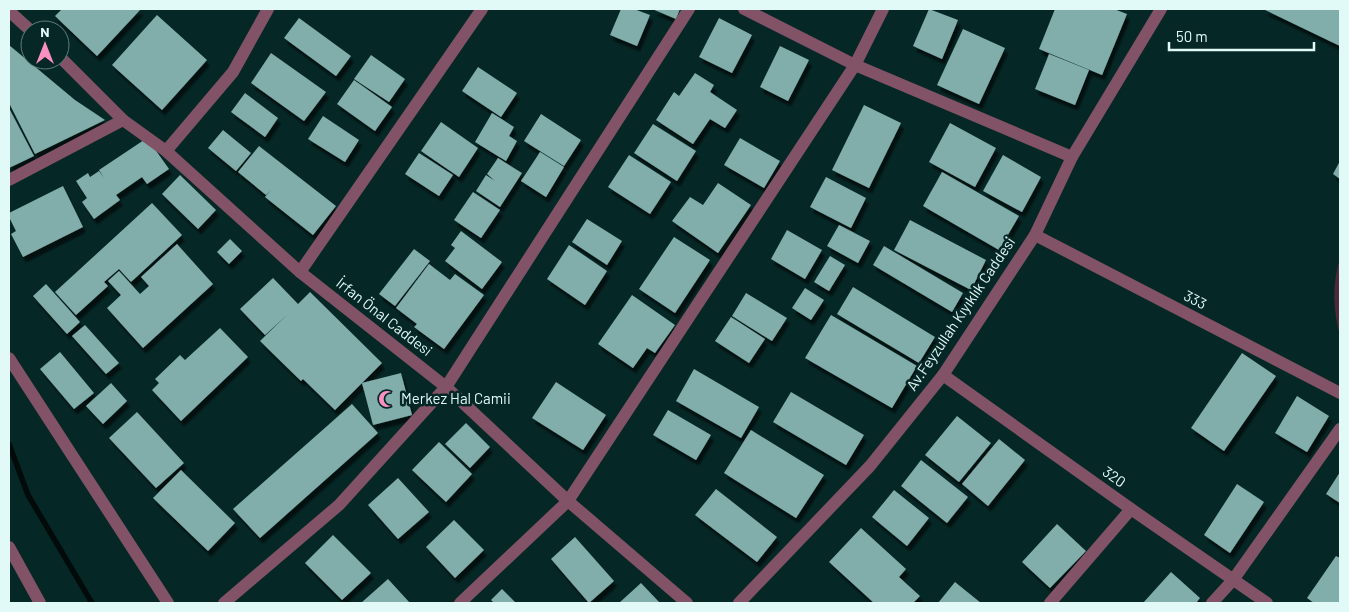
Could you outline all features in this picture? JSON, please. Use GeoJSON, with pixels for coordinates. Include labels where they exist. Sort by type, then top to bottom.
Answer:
{"type":"FeatureCollection","features":[{"type":"Feature","properties":{"kind":"street"},"geometry":{"type":"LineString","coordinates":[[166,151],[233,72],[268,9]]}},
{"type":"Feature","properties":{"kind":"street"},"geometry":{"type":"LineString","coordinates":[[300,272],[482,9]]}},
{"type":"Feature","properties":{"kind":"street"},"geometry":{"type":"LineString","coordinates":[[224,603],[339,505],[446,387],[690,9]]}},
{"type":"Feature","properties":{"kind":"street"},"geometry":{"type":"LineString","coordinates":[[744,9],[855,65],[1072,157]]}},
{"type":"Feature","properties":{"kind":"street"},"geometry":{"type":"LineString","coordinates":[[460,603],[568,501],[855,65],[883,9]]}},
{"type":"Feature","properties":{"kind":"street","name":"Av.Feyzullah Kıyıklık Caddesi"},"geometry":{"type":"LineString","coordinates":[[740,603],[870,466],[944,375],[1035,235],[1072,157],[1161,9]]}},
{"type":"Feature","properties":{"kind":"street"},"geometry":{"type":"LineString","coordinates":[[9,10],[20,20]]}},
{"type":"Feature","properties":{"kind":"street","name":"İrfan Önal Caddesi"},"geometry":{"type":"LineString","coordinates":[[70,67],[123,120],[166,151],[300,272],[446,387],[568,501],[688,603]]}},
{"type":"Feature","properties":{"kind":"street"},"geometry":{"type":"LineString","coordinates":[[9,180],[123,120]]}},
{"type":"Feature","properties":{"kind":"street","name":"333"},"geometry":{"type":"LineString","coordinates":[[1035,235],[1340,393]]}},
{"type":"Feature","properties":{"kind":"street"},"geometry":{"type":"LineString","coordinates":[[9,358],[168,603]]}},
{"type":"Feature","properties":{"kind":"street","name":"320"},"geometry":{"type":"LineString","coordinates":[[944,375],[1131,509],[1267,603]]}},
{"type":"Feature","properties":{"kind":"street"},"geometry":{"type":"LineString","coordinates":[[1212,603],[1233,580],[1340,429]]}},
{"type":"Feature","properties":{"kind":"street"},"geometry":{"type":"LineString","coordinates":[[1050,603],[1131,509]]}},
{"type":"Feature","properties":{"kind":"street"},"geometry":{"type":"LineString","coordinates":[[9,548],[40,603]]}},
{"type":"Feature","properties":{"kind":"shaded area"},"geometry":{"type":"Polygon","coordinates":[[[1340,258],[1340,336],[1334,297],[1340,258]]]}},
{"type":"Feature","properties":{"kind":"building"},"geometry":{"type":"Polygon","coordinates":[[[62,9],[141,9],[97,56],[70,30],[70,20],[59,20],[55,16],[62,9]]]}},
{"type":"Feature","properties":{"kind":"building"},"geometry":{"type":"Polygon","coordinates":[[[621,9],[634,9],[650,15],[637,46],[610,35],[621,9]]]}},
{"type":"Feature","properties":{"kind":"building"},"geometry":{"type":"Polygon","coordinates":[[[652,9],[680,9],[676,19],[652,9]]]}},
{"type":"Feature","properties":{"kind":"building"},"geometry":{"type":"Polygon","coordinates":[[[929,9],[958,20],[942,59],[913,46],[929,9]]]}},
{"type":"Feature","properties":{"kind":"building"},"geometry":{"type":"Polygon","coordinates":[[[1055,9],[1114,9],[1127,14],[1102,75],[1039,49],[1055,9]]]}},
{"type":"Feature","properties":{"kind":"building"},"geometry":{"type":"Polygon","coordinates":[[[1263,9],[1340,9],[1340,46],[1263,9]]]}},
{"type":"Feature","properties":{"kind":"building"},"geometry":{"type":"Polygon","coordinates":[[[157,15],[207,60],[162,110],[112,65],[157,15]]]}},
{"type":"Feature","properties":{"kind":"building"},"geometry":{"type":"Polygon","coordinates":[[[299,18],[351,56],[336,76],[284,38],[299,18]]]}},
{"type":"Feature","properties":{"kind":"building"},"geometry":{"type":"Polygon","coordinates":[[[719,18],[752,35],[732,73],[699,57],[719,18]]]}},
{"type":"Feature","properties":{"kind":"building"},"geometry":{"type":"Polygon","coordinates":[[[963,29],[1005,48],[979,104],[937,85],[963,29]]]}},
{"type":"Feature","properties":{"kind":"building"},"geometry":{"type":"Polygon","coordinates":[[[9,45],[20,54],[20,70],[39,70],[75,100],[105,120],[35,154],[9,103],[9,45]]]}},
{"type":"Feature","properties":{"kind":"building"},"geometry":{"type":"Polygon","coordinates":[[[780,46],[809,60],[788,101],[760,87],[780,46]]]}},
{"type":"Feature","properties":{"kind":"building"},"geometry":{"type":"Polygon","coordinates":[[[271,53],[326,92],[304,121],[251,83],[271,53]]]}},
{"type":"Feature","properties":{"kind":"building"},"geometry":{"type":"Polygon","coordinates":[[[1049,54],[1089,70],[1075,105],[1035,89],[1049,54]]]}},
{"type":"Feature","properties":{"kind":"building"},"geometry":{"type":"Polygon","coordinates":[[[371,55],[405,79],[389,102],[354,79],[371,55]]]}},
{"type":"Feature","properties":{"kind":"building"},"geometry":{"type":"Polygon","coordinates":[[[478,67],[517,93],[501,117],[462,91],[478,67]]]}},
{"type":"Feature","properties":{"kind":"building"},"geometry":{"type":"Polygon","coordinates":[[[695,73],[714,85],[710,92],[737,110],[725,128],[710,119],[693,144],[656,120],[674,92],[679,96],[695,73]]]}},
{"type":"Feature","properties":{"kind":"building"},"geometry":{"type":"Polygon","coordinates":[[[354,80],[392,107],[375,131],[337,104],[354,80]]]}},
{"type":"Feature","properties":{"kind":"building"},"geometry":{"type":"Polygon","coordinates":[[[245,93],[278,118],[265,137],[231,112],[245,93]]]}},
{"type":"Feature","properties":{"kind":"building"},"geometry":{"type":"Polygon","coordinates":[[[864,105],[901,123],[869,188],[832,170],[864,105]]]}},
{"type":"Feature","properties":{"kind":"building"},"geometry":{"type":"Polygon","coordinates":[[[9,108],[34,156],[9,168],[9,108]]]}},
{"type":"Feature","properties":{"kind":"building"},"geometry":{"type":"Polygon","coordinates":[[[492,113],[514,127],[509,136],[517,141],[506,161],[475,142],[492,113]]]}},
{"type":"Feature","properties":{"kind":"building"},"geometry":{"type":"Polygon","coordinates":[[[541,114],[581,140],[564,166],[524,141],[541,114]]]}},
{"type":"Feature","properties":{"kind":"building"},"geometry":{"type":"Polygon","coordinates":[[[323,116],[359,140],[345,162],[308,139],[323,116]]]}},
{"type":"Feature","properties":{"kind":"building"},"geometry":{"type":"Polygon","coordinates":[[[441,122],[478,148],[459,177],[421,151],[441,122]]]}},
{"type":"Feature","properties":{"kind":"building"},"geometry":{"type":"Polygon","coordinates":[[[950,123],[996,148],[975,187],[929,162],[950,123]]]}},
{"type":"Feature","properties":{"kind":"building"},"geometry":{"type":"Polygon","coordinates":[[[653,124],[696,151],[677,181],[634,153],[653,124]]]}},
{"type":"Feature","properties":{"kind":"building"},"geometry":{"type":"Polygon","coordinates":[[[223,130],[251,153],[236,171],[208,148],[223,130]]]}},
{"type":"Feature","properties":{"kind":"building"},"geometry":{"type":"Polygon","coordinates":[[[147,138],[169,169],[147,184],[142,177],[116,195],[120,200],[94,219],[82,202],[87,198],[76,181],[88,173],[90,177],[99,171],[104,178],[99,170],[147,138]]]}},
{"type":"Feature","properties":{"kind":"building"},"geometry":{"type":"Polygon","coordinates":[[[740,138],[780,161],[764,188],[724,165],[740,138]]]}},
{"type":"Feature","properties":{"kind":"building"},"geometry":{"type":"Polygon","coordinates":[[[259,146],[336,206],[313,235],[265,197],[271,190],[266,195],[238,172],[259,146]]]}},
{"type":"Feature","properties":{"kind":"building"},"geometry":{"type":"Polygon","coordinates":[[[540,152],[564,167],[546,197],[521,181],[540,152]]]}},
{"type":"Feature","properties":{"kind":"building"},"geometry":{"type":"Polygon","coordinates":[[[419,153],[453,175],[439,196],[405,174],[419,153]]]}},
{"type":"Feature","properties":{"kind":"building"},"geometry":{"type":"Polygon","coordinates":[[[629,155],[671,182],[650,214],[608,187],[629,155]]]}},
{"type":"Feature","properties":{"kind":"building"},"geometry":{"type":"Polygon","coordinates":[[[1003,155],[1041,177],[1022,212],[983,191],[1003,155]]]}},
{"type":"Feature","properties":{"kind":"building"},"geometry":{"type":"Polygon","coordinates":[[[498,158],[522,173],[500,207],[476,191],[486,175],[495,181],[487,174],[498,158]]]}},
{"type":"Feature","properties":{"kind":"building"},"geometry":{"type":"Polygon","coordinates":[[[1340,161],[1340,179],[1333,174],[1340,161]]]}},
{"type":"Feature","properties":{"kind":"building"},"geometry":{"type":"Polygon","coordinates":[[[942,172],[1019,216],[999,250],[923,206],[942,172]]]}},
{"type":"Feature","properties":{"kind":"building"},"geometry":{"type":"Polygon","coordinates":[[[180,175],[216,210],[198,229],[162,194],[180,175]]]}},
{"type":"Feature","properties":{"kind":"building"},"geometry":{"type":"Polygon","coordinates":[[[826,177],[866,198],[851,228],[810,207],[826,177]]]}},
{"type":"Feature","properties":{"kind":"building"},"geometry":{"type":"Polygon","coordinates":[[[718,183],[751,205],[718,253],[672,221],[690,197],[703,205],[718,183]]]}},
{"type":"Feature","properties":{"kind":"building"},"geometry":{"type":"Polygon","coordinates":[[[63,186],[83,227],[23,257],[11,234],[16,231],[9,213],[63,186]]]}},
{"type":"Feature","properties":{"kind":"building"},"geometry":{"type":"Polygon","coordinates":[[[473,192],[500,210],[481,238],[454,220],[473,192]]]}},
{"type":"Feature","properties":{"kind":"building"},"geometry":{"type":"Polygon","coordinates":[[[152,203],[182,235],[131,282],[119,269],[104,282],[108,286],[76,315],[55,292],[152,203]]]}},
{"type":"Feature","properties":{"kind":"building"},"geometry":{"type":"Polygon","coordinates":[[[587,219],[622,241],[607,265],[572,242],[587,219]]]}},
{"type":"Feature","properties":{"kind":"building"},"geometry":{"type":"Polygon","coordinates":[[[910,220],[986,260],[971,290],[894,250],[910,220]]]}},
{"type":"Feature","properties":{"kind":"building"},"geometry":{"type":"Polygon","coordinates":[[[839,225],[870,241],[858,263],[827,246],[839,225]]]}},
{"type":"Feature","properties":{"kind":"building"},"geometry":{"type":"Polygon","coordinates":[[[787,230],[822,250],[805,279],[771,259],[787,230]]]}},
{"type":"Feature","properties":{"kind":"building"},"geometry":{"type":"Polygon","coordinates":[[[461,231],[502,262],[482,289],[445,261],[455,248],[451,245],[461,231]]]}},
{"type":"Feature","properties":{"kind":"building"},"geometry":{"type":"Polygon","coordinates":[[[674,237],[710,260],[675,313],[639,289],[674,237]]]}},
{"type":"Feature","properties":{"kind":"building"},"geometry":{"type":"Polygon","coordinates":[[[230,239],[242,251],[229,264],[217,252],[230,239]]]}},
{"type":"Feature","properties":{"kind":"building"},"geometry":{"type":"Polygon","coordinates":[[[177,244],[213,284],[143,348],[107,308],[121,295],[108,281],[119,271],[140,294],[149,286],[141,277],[177,244]]]}},
{"type":"Feature","properties":{"kind":"building"},"geometry":{"type":"Polygon","coordinates":[[[569,245],[607,271],[585,305],[547,279],[569,245]]]}},
{"type":"Feature","properties":{"kind":"building"},"geometry":{"type":"Polygon","coordinates":[[[884,246],[963,293],[952,312],[873,265],[884,246]]]}},
{"type":"Feature","properties":{"kind":"building"},"geometry":{"type":"Polygon","coordinates":[[[414,249],[430,261],[395,306],[379,294],[414,249]]]}},
{"type":"Feature","properties":{"kind":"building"},"geometry":{"type":"Polygon","coordinates":[[[830,256],[845,265],[829,291],[814,282],[830,256]]]}},
{"type":"Feature","properties":{"kind":"building"},"geometry":{"type":"Polygon","coordinates":[[[429,264],[450,280],[455,274],[484,295],[444,349],[414,327],[417,324],[396,308],[429,264]]]}},
{"type":"Feature","properties":{"kind":"building"},"geometry":{"type":"Polygon","coordinates":[[[273,278],[298,304],[310,292],[382,363],[335,410],[303,379],[301,381],[260,341],[288,314],[265,335],[240,309],[273,278]]]}},
{"type":"Feature","properties":{"kind":"building"},"geometry":{"type":"Polygon","coordinates":[[[46,284],[80,322],[67,334],[33,296],[46,284]]]}},
{"type":"Feature","properties":{"kind":"building"},"geometry":{"type":"Polygon","coordinates":[[[853,287],[935,337],[919,363],[837,314],[853,287]]]}},
{"type":"Feature","properties":{"kind":"building"},"geometry":{"type":"Polygon","coordinates":[[[805,288],[824,300],[811,320],[792,308],[805,288]]]}},
{"type":"Feature","properties":{"kind":"building"},"geometry":{"type":"Polygon","coordinates":[[[746,293],[787,318],[772,341],[732,316],[746,293]]]}},
{"type":"Feature","properties":{"kind":"building"},"geometry":{"type":"Polygon","coordinates":[[[632,295],[675,325],[655,353],[647,348],[633,368],[598,344],[632,295]]]}},
{"type":"Feature","properties":{"kind":"building"},"geometry":{"type":"Polygon","coordinates":[[[831,315],[917,366],[892,408],[805,358],[831,315]]]}},
{"type":"Feature","properties":{"kind":"building"},"geometry":{"type":"Polygon","coordinates":[[[731,317],[765,339],[749,363],[715,341],[731,317]]]}},
{"type":"Feature","properties":{"kind":"building"},"geometry":{"type":"Polygon","coordinates":[[[85,325],[119,363],[106,374],[72,336],[85,325]]]}},
{"type":"Feature","properties":{"kind":"building"},"geometry":{"type":"Polygon","coordinates":[[[220,328],[248,357],[181,421],[152,390],[159,383],[155,379],[180,355],[185,360],[220,328]]]}},
{"type":"Feature","properties":{"kind":"building"},"geometry":{"type":"Polygon","coordinates":[[[60,352],[94,393],[74,409],[40,369],[60,352]]]}},
{"type":"Feature","properties":{"kind":"building"},"geometry":{"type":"Polygon","coordinates":[[[1242,353],[1276,376],[1224,451],[1191,428],[1242,353]]]}},
{"type":"Feature","properties":{"kind":"building"},"geometry":{"type":"Polygon","coordinates":[[[694,369],[759,407],[741,438],[676,401],[694,369]]]}},
{"type":"Feature","properties":{"kind":"building","name":"Merkez Hal Camii"},"geometry":{"type":"Polygon","coordinates":[[[401,373],[412,415],[373,425],[362,383],[401,373]]]}},
{"type":"Feature","properties":{"kind":"building"},"geometry":{"type":"Polygon","coordinates":[[[556,382],[606,415],[583,450],[532,418],[556,382]]]}},
{"type":"Feature","properties":{"kind":"building"},"geometry":{"type":"Polygon","coordinates":[[[111,383],[127,401],[103,424],[86,406],[111,383]]]}},
{"type":"Feature","properties":{"kind":"building"},"geometry":{"type":"Polygon","coordinates":[[[791,392],[864,435],[846,465],[773,422],[791,392]]]}},
{"type":"Feature","properties":{"kind":"building"},"geometry":{"type":"Polygon","coordinates":[[[1297,396],[1329,416],[1307,452],[1275,433],[1297,396]]]}},
{"type":"Feature","properties":{"kind":"building"},"geometry":{"type":"Polygon","coordinates":[[[352,404],[378,433],[260,538],[233,509],[352,404]]]}},
{"type":"Feature","properties":{"kind":"building"},"geometry":{"type":"Polygon","coordinates":[[[668,410],[711,435],[696,460],[653,435],[668,410]]]}},
{"type":"Feature","properties":{"kind":"building"},"geometry":{"type":"Polygon","coordinates":[[[137,412],[184,463],[156,488],[109,438],[137,412]]]}},
{"type":"Feature","properties":{"kind":"building"},"geometry":{"type":"Polygon","coordinates":[[[957,416],[991,443],[959,482],[925,455],[957,416]]]}},
{"type":"Feature","properties":{"kind":"building"},"geometry":{"type":"Polygon","coordinates":[[[466,423],[490,447],[470,468],[445,444],[466,423]]]}},
{"type":"Feature","properties":{"kind":"building"},"geometry":{"type":"Polygon","coordinates":[[[751,430],[824,475],[796,518],[724,473],[751,430]]]}},
{"type":"Feature","properties":{"kind":"building"},"geometry":{"type":"Polygon","coordinates":[[[999,439],[1025,460],[988,506],[962,484],[999,439]]]}},
{"type":"Feature","properties":{"kind":"building"},"geometry":{"type":"Polygon","coordinates":[[[439,442],[472,474],[446,502],[412,470],[439,442]]]}},
{"type":"Feature","properties":{"kind":"building"},"geometry":{"type":"Polygon","coordinates":[[[921,460],[968,497],[947,523],[901,486],[921,460]]]}},
{"type":"Feature","properties":{"kind":"building"},"geometry":{"type":"Polygon","coordinates":[[[181,470],[235,523],[208,551],[153,498],[181,470]]]}},
{"type":"Feature","properties":{"kind":"building"},"geometry":{"type":"Polygon","coordinates":[[[1340,472],[1340,503],[1326,494],[1340,472]]]}},
{"type":"Feature","properties":{"kind":"building"},"geometry":{"type":"Polygon","coordinates":[[[398,478],[429,512],[398,539],[368,505],[398,478]]]}},
{"type":"Feature","properties":{"kind":"building"},"geometry":{"type":"Polygon","coordinates":[[[1237,484],[1264,502],[1230,553],[1204,535],[1237,484]]]}},
{"type":"Feature","properties":{"kind":"building"},"geometry":{"type":"Polygon","coordinates":[[[716,489],[777,537],[757,562],[695,515],[716,489]]]}},
{"type":"Feature","properties":{"kind":"building"},"geometry":{"type":"Polygon","coordinates":[[[894,490],[929,518],[907,546],[872,517],[894,490]]]}},
{"type":"Feature","properties":{"kind":"building"},"geometry":{"type":"Polygon","coordinates":[[[454,520],[484,550],[455,578],[426,547],[454,520]]]}},
{"type":"Feature","properties":{"kind":"building"},"geometry":{"type":"Polygon","coordinates":[[[1057,524],[1086,551],[1050,588],[1022,562],[1057,524]]]}},
{"type":"Feature","properties":{"kind":"building"},"geometry":{"type":"Polygon","coordinates":[[[861,528],[906,569],[899,577],[920,596],[913,603],[874,603],[829,562],[861,528]]]}},
{"type":"Feature","properties":{"kind":"building"},"geometry":{"type":"Polygon","coordinates":[[[333,535],[371,573],[342,600],[305,563],[333,535]]]}},
{"type":"Feature","properties":{"kind":"building"},"geometry":{"type":"Polygon","coordinates":[[[575,537],[614,581],[589,603],[551,559],[575,537]]]}},
{"type":"Feature","properties":{"kind":"building"},"geometry":{"type":"Polygon","coordinates":[[[1336,556],[1340,558],[1340,603],[1314,603],[1307,598],[1336,556]]]}},
{"type":"Feature","properties":{"kind":"building"},"geometry":{"type":"Polygon","coordinates":[[[1171,572],[1200,598],[1196,603],[1143,603],[1171,572]]]}},
{"type":"Feature","properties":{"kind":"building"},"geometry":{"type":"Polygon","coordinates":[[[388,579],[410,603],[361,603],[388,579]]]}},
{"type":"Feature","properties":{"kind":"building"},"geometry":{"type":"Polygon","coordinates":[[[955,582],[981,603],[938,603],[955,582]]]}},
{"type":"Feature","properties":{"kind":"building"},"geometry":{"type":"Polygon","coordinates":[[[641,583],[660,603],[619,603],[641,583]]]}},
{"type":"Feature","properties":{"kind":"building"},"geometry":{"type":"Polygon","coordinates":[[[502,589],[516,603],[494,603],[491,600],[502,589]]]}},
{"type":"Feature","properties":{"kind":"waterway"},"geometry":{"type":"LineString","coordinates":[[9,444],[28,495],[92,603]]}},
{"type":"Feature","properties":{"kind":"place","name":"Merkez Hal Camii"},"geometry":{"type":"Point","coordinates":[387,399]}}]}
